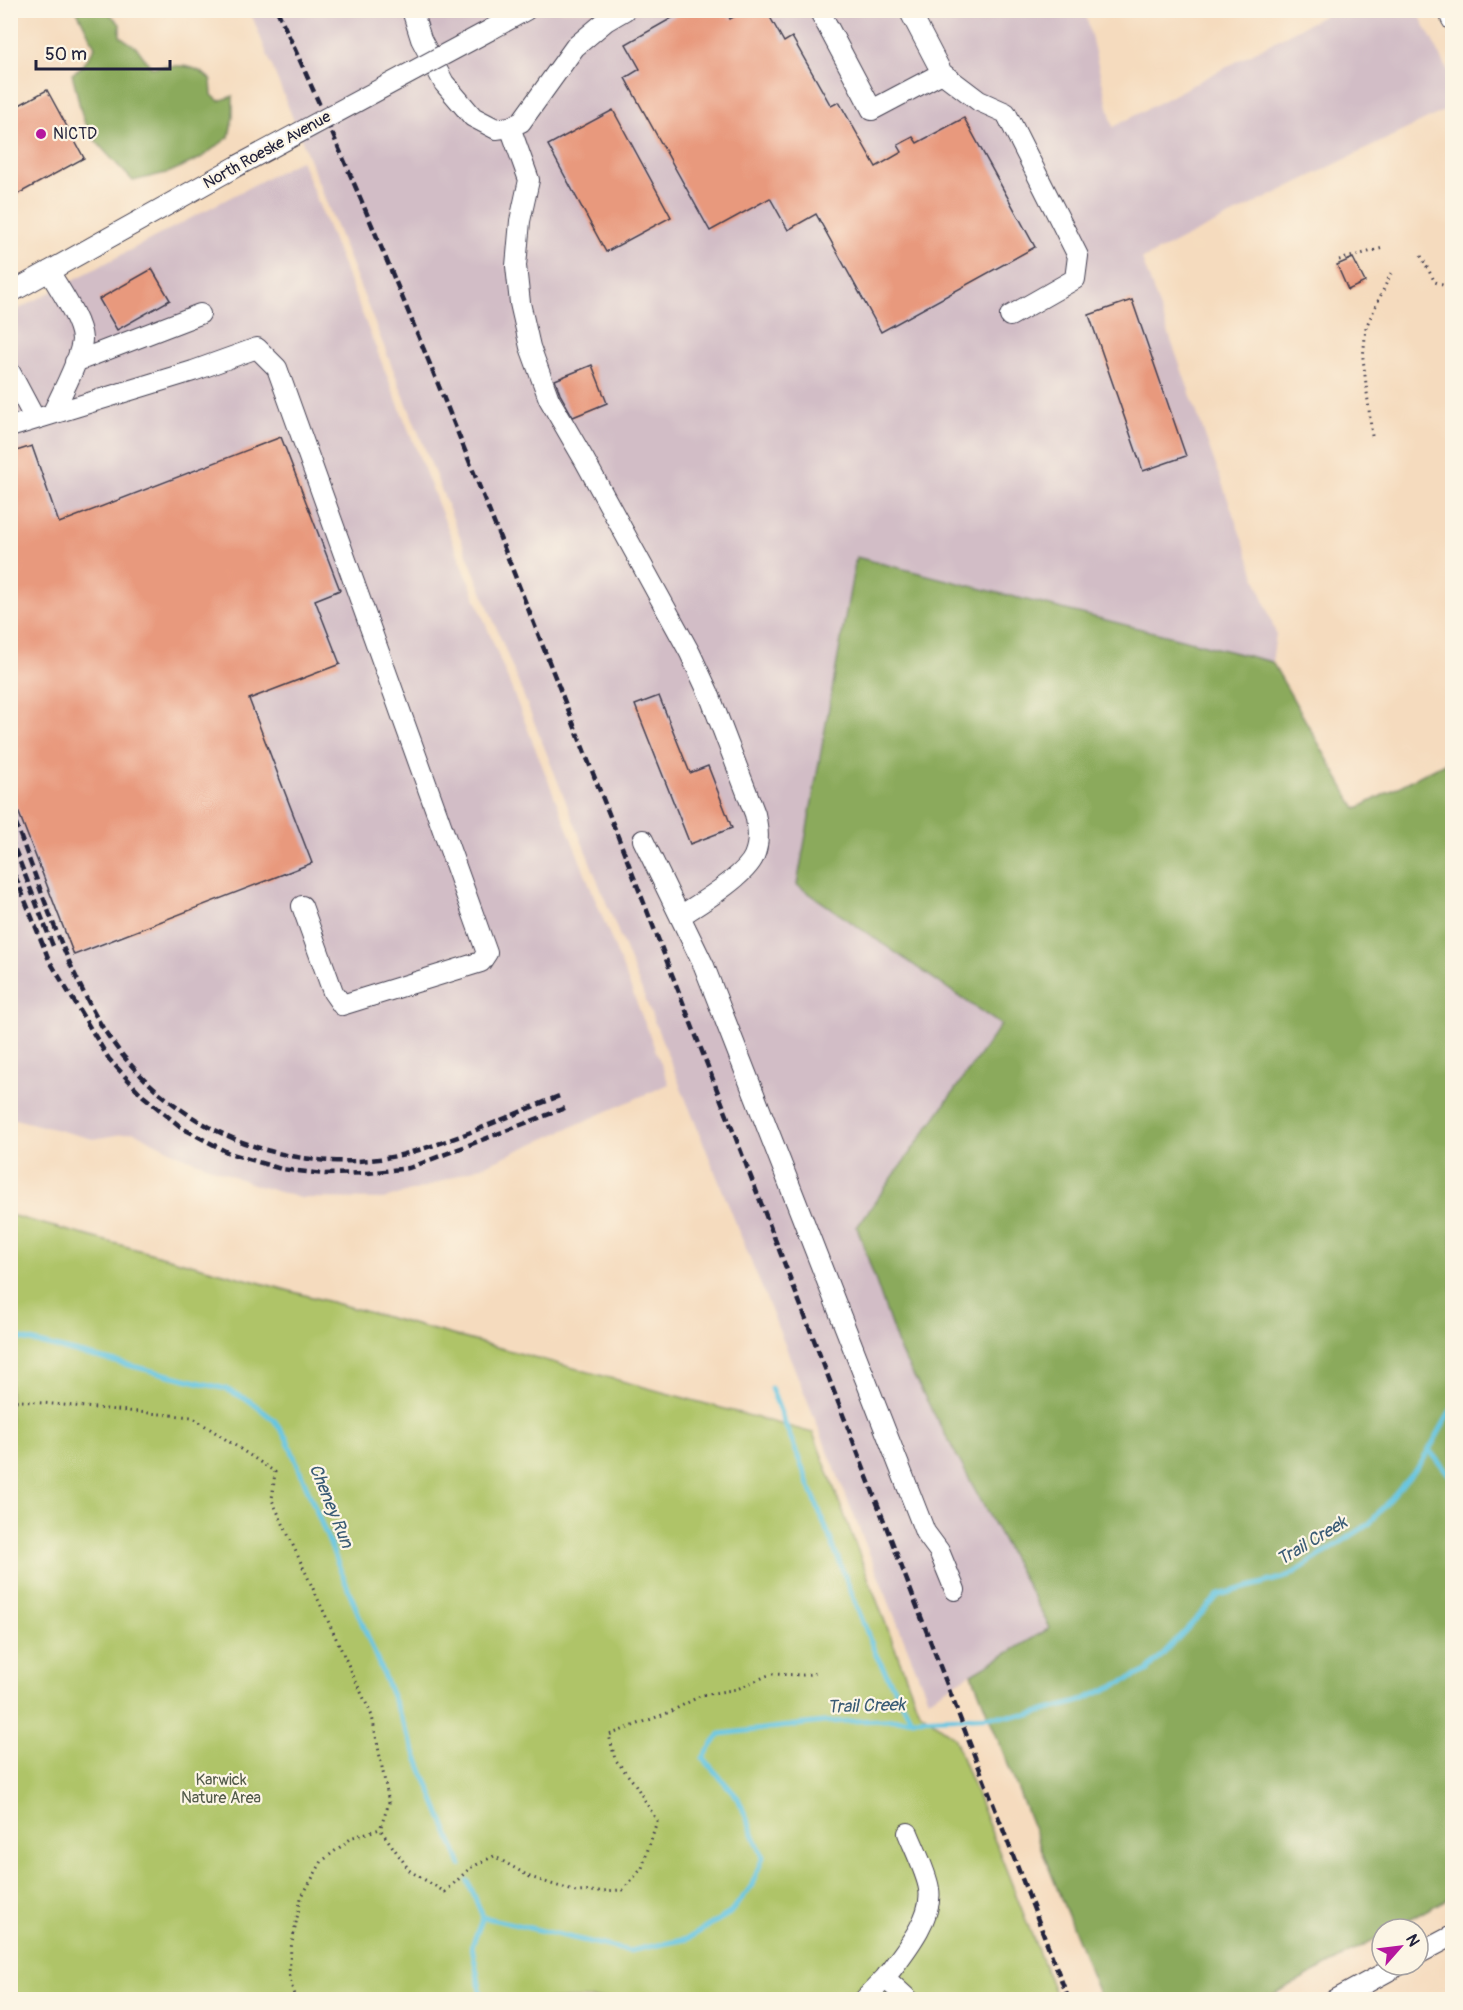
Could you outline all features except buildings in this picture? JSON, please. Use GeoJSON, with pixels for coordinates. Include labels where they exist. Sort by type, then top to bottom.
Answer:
{"type":"FeatureCollection","features":[{"type":"Feature","properties":{"kind":"street"},"geometry":{"type":"LineString","coordinates":[[412,10],[421,39],[444,83],[473,117],[496,129],[510,127],[521,122],[575,47],[606,21],[625,10]]}},
{"type":"Feature","properties":{"kind":"street","name":"North Roeske Avenue"},"geometry":{"type":"LineString","coordinates":[[10,292],[526,10]]}},
{"type":"Feature","properties":{"kind":"street"},"geometry":{"type":"LineString","coordinates":[[819,10],[872,110],[942,73]]}},
{"type":"Feature","properties":{"kind":"street"},"geometry":{"type":"LineString","coordinates":[[909,10],[942,73],[979,101],[1006,113],[1078,256],[1075,279],[1010,316]]}},
{"type":"Feature","properties":{"kind":"street"},"geometry":{"type":"LineString","coordinates":[[1448,10],[1452,20]]}},
{"type":"Feature","properties":{"kind":"street"},"geometry":{"type":"LineString","coordinates":[[510,127],[530,180],[520,221],[516,266],[520,303],[530,347],[549,399],[690,653],[709,694],[755,814],[758,834],[754,856],[745,869],[680,916]]}},
{"type":"Feature","properties":{"kind":"street"},"geometry":{"type":"LineString","coordinates":[[44,416],[75,362],[82,340],[79,326],[49,271]]}},
{"type":"Feature","properties":{"kind":"street"},"geometry":{"type":"LineString","coordinates":[[75,362],[200,315]]}},
{"type":"Feature","properties":{"kind":"street"},"geometry":{"type":"LineString","coordinates":[[10,427],[194,371],[257,348],[277,368],[487,953],[481,962],[342,1005],[333,992],[302,906]]}},
{"type":"Feature","properties":{"kind":"street"},"geometry":{"type":"LineString","coordinates":[[10,372],[44,416]]}},
{"type":"Feature","properties":{"kind":"street"},"geometry":{"type":"LineString","coordinates":[[643,840],[704,966],[925,1532],[939,1551],[955,1590]]}},
{"type":"Feature","properties":{"kind":"street"},"geometry":{"type":"LineString","coordinates":[[864,2000],[885,1978],[923,1924],[929,1890],[908,1833]]}},
{"type":"Feature","properties":{"kind":"street"},"geometry":{"type":"LineString","coordinates":[[1430,1948],[1452,1936]]}},
{"type":"Feature","properties":{"kind":"street"},"geometry":{"type":"LineString","coordinates":[[1335,2000],[1377,1977]]}},
{"type":"Feature","properties":{"kind":"street"},"geometry":{"type":"LineString","coordinates":[[885,1978],[909,2000]]}},
{"type":"Feature","properties":{"kind":"path"},"geometry":{"type":"LineString","coordinates":[[1339,260],[1383,248]]}},
{"type":"Feature","properties":{"kind":"path"},"geometry":{"type":"LineString","coordinates":[[1421,256],[1435,282],[1452,289]]}},
{"type":"Feature","properties":{"kind":"path"},"geometry":{"type":"LineString","coordinates":[[1372,436],[1363,358],[1366,327],[1393,269]]}},
{"type":"Feature","properties":{"kind":"path"},"geometry":{"type":"LineString","coordinates":[[10,1400],[192,1417],[275,1472],[272,1500],[372,1716],[389,1803],[380,1829]]}},
{"type":"Feature","properties":{"kind":"path"},"geometry":{"type":"LineString","coordinates":[[380,1829],[410,1871],[445,1892],[470,1868],[494,1856],[530,1877],[576,1892],[623,1890],[642,1868],[657,1821],[635,1784],[615,1759],[609,1735],[670,1712],[702,1695],[737,1689],[771,1674],[803,1676],[819,1673]]}},
{"type":"Feature","properties":{"kind":"path"},"geometry":{"type":"LineString","coordinates":[[296,2000],[289,1974],[291,1948],[301,1898],[322,1861],[353,1837],[380,1829]]}},
{"type":"Feature","properties":{"kind":"shaded area"},"geometry":{"type":"Polygon","coordinates":[[[250,11],[1085,11],[1113,127],[1332,11],[1417,11],[1452,78],[1452,107],[1142,259],[1276,634],[1272,662],[856,558],[797,885],[1001,1025],[857,1228],[900,1351],[1050,1628],[928,1699],[602,892],[250,11]]]}},
{"type":"Feature","properties":{"kind":"shaded area"},"geometry":{"type":"Polygon","coordinates":[[[301,160],[669,1084],[485,1165],[429,1186],[383,1199],[300,1198],[255,1185],[180,1155],[134,1132],[93,1139],[11,1118],[11,313],[301,160]]]}},
{"type":"Feature","properties":{"kind":"green space"},"geometry":{"type":"Polygon","coordinates":[[[77,11],[112,11],[110,14],[120,24],[120,36],[137,48],[151,67],[190,67],[211,80],[212,95],[219,101],[233,96],[233,117],[229,137],[199,159],[170,172],[133,181],[97,142],[82,115],[72,74],[83,66],[95,47],[77,11]]]}},
{"type":"Feature","properties":{"kind":"green space"},"geometry":{"type":"Polygon","coordinates":[[[856,557],[1272,662],[1356,809],[1452,759],[1452,1896],[1414,1917],[1370,1917],[1370,1942],[1267,1999],[1101,1999],[972,1674],[1050,1628],[900,1351],[857,1227],[1001,1025],[797,885],[856,557]]]}},
{"type":"Feature","properties":{"kind":"green space","name":"Karwick Nature Area"},"geometry":{"type":"Polygon","coordinates":[[[10,1215],[813,1433],[919,1711],[954,1737],[1057,1999],[11,1999],[10,1215]]]}},
{"type":"Feature","properties":{"kind":"waterway","name":"Cheney Run"},"geometry":{"type":"LineString","coordinates":[[10,1336],[226,1389],[250,1401],[274,1420],[287,1439],[461,1865]]}},
{"type":"Feature","properties":{"kind":"waterway"},"geometry":{"type":"LineString","coordinates":[[771,1388],[876,1655],[911,1719]]}},
{"type":"Feature","properties":{"kind":"waterway","name":"Trail Creek"},"geometry":{"type":"LineString","coordinates":[[482,2000],[472,1946],[483,1917],[629,1951],[687,1939],[730,1913],[751,1887],[763,1857],[738,1798],[703,1758],[720,1734],[823,1722],[1029,1715],[1078,1702],[1147,1671],[1219,1595],[1289,1576],[1369,1524],[1422,1462],[1452,1409]]}},
{"type":"Feature","properties":{"kind":"waterway"},"geometry":{"type":"LineString","coordinates":[[1429,1450],[1452,1478]]}},
{"type":"Feature","properties":{"kind":"waterway","name":"Cheney Run"},"geometry":{"type":"LineString","coordinates":[[468,1881],[483,1917]]}},
{"type":"Feature","properties":{"kind":"railway"},"geometry":{"type":"LineString","coordinates":[[277,10],[403,299],[521,590],[717,1089],[1069,2000]]}},
{"type":"Feature","properties":{"kind":"railway"},"geometry":{"type":"LineString","coordinates":[[10,809],[68,959],[106,1032],[143,1078],[189,1115],[215,1130],[242,1142],[285,1155],[316,1160],[364,1161],[417,1151],[562,1095]]}},
{"type":"Feature","properties":{"kind":"railway"},"geometry":{"type":"LineString","coordinates":[[10,837],[53,946]]}},
{"type":"Feature","properties":{"kind":"railway"},"geometry":{"type":"LineString","coordinates":[[10,863],[49,960],[109,1059],[143,1096],[182,1128],[229,1153],[281,1169],[325,1174],[368,1173],[409,1168],[565,1108]]}},
{"type":"Feature","properties":{"kind":"railway"},"geometry":{"type":"LineString","coordinates":[[10,894],[15,906]]}},
{"type":"Feature","properties":{"kind":"place","name":"NICTD"},"geometry":{"type":"Point","coordinates":[41,134]}}]}
